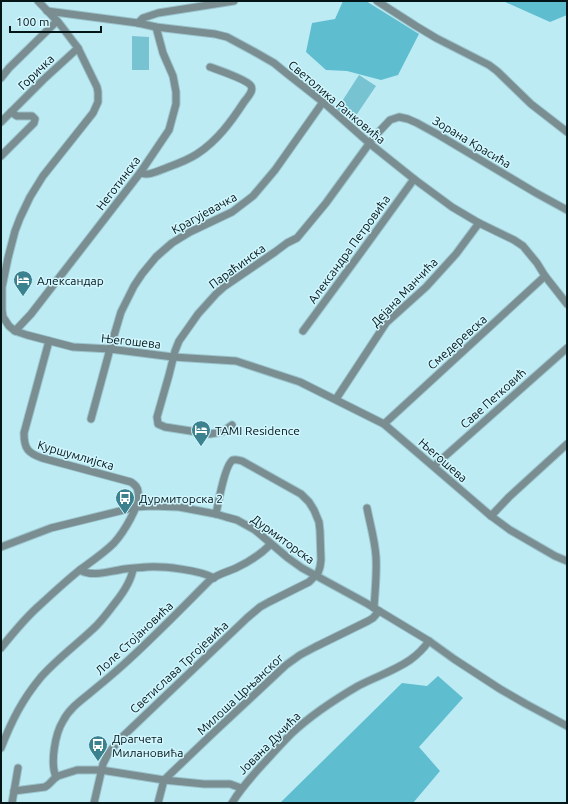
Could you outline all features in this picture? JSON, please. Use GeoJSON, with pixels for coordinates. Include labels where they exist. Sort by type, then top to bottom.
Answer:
{"type":"FeatureCollection","features":[{"type":"Feature","properties":{"kind":"street","name":"Његошева"},"geometry":{"type":"LineString","coordinates":[[38,1],[57,21],[78,48],[97,87],[98,102],[91,118],[43,176],[30,197],[20,218],[12,241],[2,287],[2,310],[4,324],[15,331],[49,342],[72,347],[110,349],[173,357],[236,361],[300,382],[384,424],[491,516],[510,530],[555,556],[567,561]]}},
{"type":"Feature","properties":{"kind":"street"},"geometry":{"type":"LineString","coordinates":[[138,23],[143,18],[158,13],[234,1]]}},
{"type":"Feature","properties":{"kind":"street"},"geometry":{"type":"LineString","coordinates":[[378,1],[436,38],[489,65],[530,104],[567,132]]}},
{"type":"Feature","properties":{"kind":"street","name":"Светолика Ранковића"},"geometry":{"type":"LineString","coordinates":[[47,10],[156,27],[215,34],[227,37],[253,51],[274,63],[323,102],[369,143],[414,179],[479,223],[508,236],[523,246],[567,304]]}},
{"type":"Feature","properties":{"kind":"street"},"geometry":{"type":"LineString","coordinates":[[1,78],[9,68],[57,21]]}},
{"type":"Feature","properties":{"kind":"street","name":"Неготинска"},"geometry":{"type":"LineString","coordinates":[[15,331],[31,314],[140,172],[169,130],[176,104],[176,92],[173,76],[163,53],[156,27]]}},
{"type":"Feature","properties":{"kind":"street","name":"Горичка"},"geometry":{"type":"LineString","coordinates":[[1,122],[78,48]]}},
{"type":"Feature","properties":{"kind":"street"},"geometry":{"type":"LineString","coordinates":[[140,172],[146,174],[156,172],[196,154],[214,140],[240,110],[250,94],[252,89],[251,86],[238,78],[210,67]]}},
{"type":"Feature","properties":{"kind":"street","name":"Крагујевачка"},"geometry":{"type":"LineString","coordinates":[[91,419],[116,326],[134,286],[156,257],[172,243],[190,232],[232,212],[253,196],[275,170],[323,102]]}},
{"type":"Feature","properties":{"kind":"street"},"geometry":{"type":"LineString","coordinates":[[1,156],[34,123],[35,119],[32,116],[18,116],[11,112]]}},
{"type":"Feature","properties":{"kind":"street","name":"Зорана Красића"},"geometry":{"type":"LineString","coordinates":[[369,143],[390,120],[399,117],[408,119],[437,134],[567,210]]}},
{"type":"Feature","properties":{"kind":"street","name":"Параћинска"},"geometry":{"type":"LineString","coordinates":[[232,425],[222,432],[210,434],[165,427],[158,424],[157,417],[173,357],[179,341],[198,314],[225,286],[287,243],[297,238],[326,203],[369,143]]}},
{"type":"Feature","properties":{"kind":"street","name":"Александра Петровића"},"geometry":{"type":"LineString","coordinates":[[303,331],[414,179]]}},
{"type":"Feature","properties":{"kind":"street","name":"Дејана Манчића"},"geometry":{"type":"LineString","coordinates":[[336,399],[386,324],[426,287],[456,254],[479,223]]}},
{"type":"Feature","properties":{"kind":"street","name":"Смедеревска"},"geometry":{"type":"LineString","coordinates":[[384,424],[545,276]]}},
{"type":"Feature","properties":{"kind":"street","name":"Куршумлијска"},"geometry":{"type":"LineString","coordinates":[[49,342],[24,433],[24,444],[26,449],[28,452],[42,458],[131,482],[138,491],[136,507]]}},
{"type":"Feature","properties":{"kind":"street","name":"Саве Петковић"},"geometry":{"type":"LineString","coordinates":[[434,466],[567,348]]}},
{"type":"Feature","properties":{"kind":"street"},"geometry":{"type":"LineString","coordinates":[[491,516],[509,497],[567,444]]}},
{"type":"Feature","properties":{"kind":"street"},"geometry":{"type":"LineString","coordinates":[[216,514],[225,475],[229,464],[234,459],[242,461],[301,494],[307,499],[314,510],[319,526],[321,564],[320,569],[315,576]]}},
{"type":"Feature","properties":{"kind":"street","name":"Дурмиторска"},"geometry":{"type":"LineString","coordinates":[[1,547],[51,528],[136,507],[168,506],[216,514],[237,520],[255,530],[296,564],[315,576],[429,641],[460,664],[500,689],[567,726]]}},
{"type":"Feature","properties":{"kind":"street"},"geometry":{"type":"LineString","coordinates":[[1,648],[36,608],[114,543],[121,534],[136,507]]}},
{"type":"Feature","properties":{"kind":"street"},"geometry":{"type":"LineString","coordinates":[[367,508],[376,558],[376,610]]}},
{"type":"Feature","properties":{"kind":"street","name":"Лоле Стојановића"},"geometry":{"type":"LineString","coordinates":[[56,777],[53,764],[57,736],[62,722],[70,711],[123,665],[214,578],[219,574],[252,559],[271,544]]}},
{"type":"Feature","properties":{"kind":"street"},"geometry":{"type":"LineString","coordinates":[[80,570],[84,573],[94,574],[164,567],[205,574],[214,578]]}},
{"type":"Feature","properties":{"kind":"street"},"geometry":{"type":"LineString","coordinates":[[1,748],[10,725],[24,699],[48,670],[95,628],[124,591],[134,569]]}},
{"type":"Feature","properties":{"kind":"street","name":"Светислава Тргојевића"},"geometry":{"type":"LineString","coordinates":[[94,803],[101,770],[108,754],[119,740],[247,618],[265,605],[291,590],[309,582],[315,576]]}},
{"type":"Feature","properties":{"kind":"street","name":"Милоша Црњанског"},"geometry":{"type":"LineString","coordinates":[[164,780],[286,665],[300,655],[373,618],[376,610]]}},
{"type":"Feature","properties":{"kind":"street","name":"Јована Дучића"},"geometry":{"type":"LineString","coordinates":[[232,803],[242,788],[292,734],[315,714],[334,700],[409,661],[420,652],[429,641]]}},
{"type":"Feature","properties":{"kind":"street"},"geometry":{"type":"LineString","coordinates":[[12,803],[18,768]]}},
{"type":"Feature","properties":{"kind":"street"},"geometry":{"type":"LineString","coordinates":[[14,791],[45,787],[56,777],[78,770],[101,770],[164,780],[204,784],[230,784],[242,788]]}},
{"type":"Feature","properties":{"kind":"street"},"geometry":{"type":"LineString","coordinates":[[158,803],[164,780]]}},
{"type":"Feature","properties":{"kind":"shaded area"},"geometry":{"type":"Polygon","coordinates":[[[343,1],[366,1],[419,34],[398,75],[381,80],[347,71],[326,70],[306,52],[312,23],[335,19],[343,1]]]}},
{"type":"Feature","properties":{"kind":"shaded area"},"geometry":{"type":"Polygon","coordinates":[[[503,1],[567,1],[567,15],[550,22],[503,1]]]}},
{"type":"Feature","properties":{"kind":"shaded area"},"geometry":{"type":"Polygon","coordinates":[[[132,36],[149,37],[149,70],[132,70],[132,36]]]}},
{"type":"Feature","properties":{"kind":"shaded area"},"geometry":{"type":"Polygon","coordinates":[[[359,75],[376,86],[353,120],[337,109],[359,75]]]}},
{"type":"Feature","properties":{"kind":"shaded area"},"geometry":{"type":"Polygon","coordinates":[[[438,676],[463,698],[419,747],[440,771],[413,803],[280,803],[402,683],[427,686],[438,676]]]}},
{"type":"Feature","properties":{"kind":"place","name":"Александар"},"geometry":{"type":"Point","coordinates":[23,297]}},
{"type":"Feature","properties":{"kind":"place","name":"TAMI Residence"},"geometry":{"type":"Point","coordinates":[201,447]}},
{"type":"Feature","properties":{"kind":"place","name":"Дурмиторска 2"},"geometry":{"type":"Point","coordinates":[125,515]}},
{"type":"Feature","properties":{"kind":"place","name":"Драгчета Милановића"},"geometry":{"type":"Point","coordinates":[98,762]}}]}
